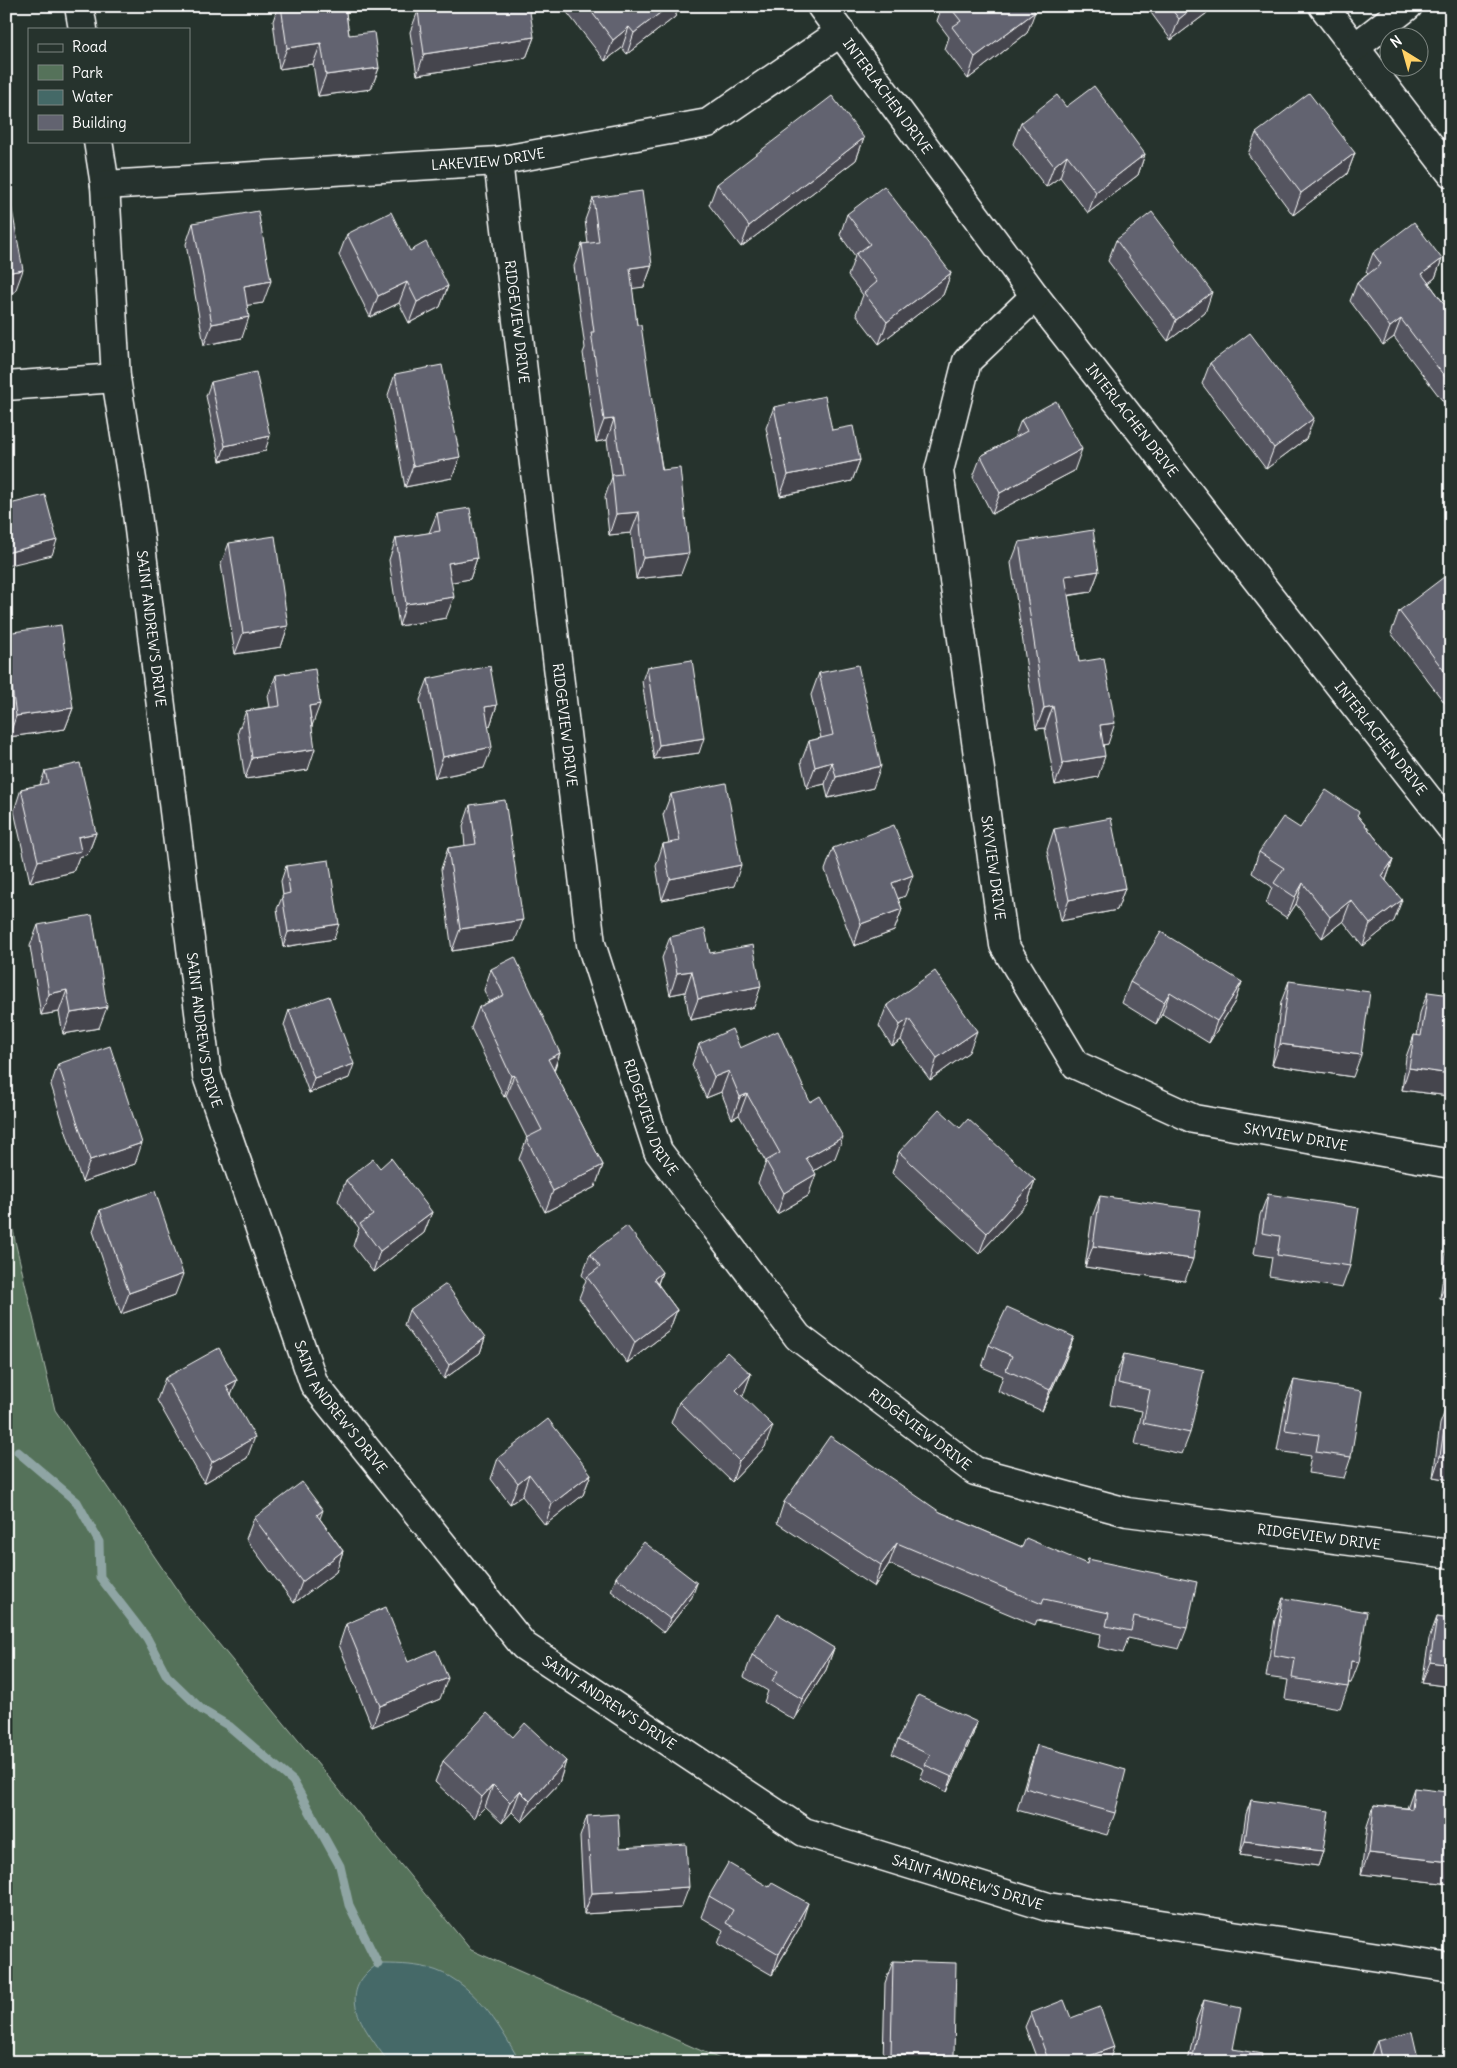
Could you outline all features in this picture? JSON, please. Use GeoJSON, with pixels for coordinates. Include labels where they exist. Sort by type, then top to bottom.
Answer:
{"type":"FeatureCollection","features":[{"type":"Feature","properties":{"kind":"street"},"geometry":{"type":"LineString","coordinates":[[79,6],[82,28]]}},
{"type":"Feature","properties":{"kind":"street","name":"INTERLACHEN DRIVE"},"geometry":{"type":"LineString","coordinates":[[821,6],[1035,296],[1451,828]]}},
{"type":"Feature","properties":{"kind":"street"},"geometry":{"type":"LineString","coordinates":[[1322,6],[1451,173]]}},
{"type":"Feature","properties":{"kind":"street"},"geometry":{"type":"LineString","coordinates":[[1354,48],[1408,6]]}},
{"type":"Feature","properties":{"kind":"street","name":"LAKEVIEW DRIVE"},"geometry":{"type":"LineString","coordinates":[[104,185],[498,161],[708,123],[841,32]]}},
{"type":"Feature","properties":{"kind":"street","name":"SAINT ANDREW'S DRIVE"},"geometry":{"type":"LineString","coordinates":[[98,142],[104,185],[116,378],[136,506],[208,1076],[314,1384],[524,1646],[804,1832],[1048,1907],[1451,1968]]}},
{"type":"Feature","properties":{"kind":"street","name":"RIDGEVIEW DRIVE"},"geometry":{"type":"LineString","coordinates":[[498,161],[591,944],[658,1152],[798,1337],[975,1471],[1127,1512],[1451,1554]]}},
{"type":"Feature","properties":{"kind":"street","name":"SKYVIEW DRIVE"},"geometry":{"type":"LineString","coordinates":[[1035,296],[967,361],[939,471],[1004,945],[1076,1065],[1194,1119],[1451,1164]]}},
{"type":"Feature","properties":{"kind":"street"},"geometry":{"type":"LineString","coordinates":[[6,386],[116,378]]}},
{"type":"Feature","properties":{"kind":"green space"},"geometry":{"type":"Polygon","coordinates":[[[6,1187],[15,1241],[55,1410],[190,1609],[471,1950],[727,2062],[6,2062],[6,1187]]]}},
{"type":"Feature","properties":{"kind":"water"},"geometry":{"type":"Polygon","coordinates":[[[378,1964],[428,1968],[458,1982],[483,2005],[503,2033],[520,2062],[388,2062],[363,2025],[355,2000],[357,1988],[364,1976],[378,1964]]]}},
{"type":"Feature","properties":{"kind":"building"},"geometry":{"type":"Polygon","coordinates":[[[281,6],[345,6],[349,35],[374,32],[379,68],[326,75],[321,43],[287,48],[281,6]]]}},
{"type":"Feature","properties":{"kind":"building"},"geometry":{"type":"Polygon","coordinates":[[[450,6],[529,6],[534,37],[424,54],[418,11],[450,6]]]}},
{"type":"Feature","properties":{"kind":"building"},"geometry":{"type":"Polygon","coordinates":[[[587,6],[669,6],[634,33],[629,27],[613,40],[587,6]]]}},
{"type":"Feature","properties":{"kind":"building"},"geometry":{"type":"Polygon","coordinates":[[[949,6],[1031,6],[1035,12],[975,57],[952,27],[961,21],[949,6]]]}},
{"type":"Feature","properties":{"kind":"building"},"geometry":{"type":"Polygon","coordinates":[[[1169,6],[1195,6],[1179,19],[1169,6]]]}},
{"type":"Feature","properties":{"kind":"building"},"geometry":{"type":"Polygon","coordinates":[[[1094,86],[1145,154],[1096,192],[1067,155],[1054,166],[1021,123],[1057,95],[1066,107],[1094,86]]]}},
{"type":"Feature","properties":{"kind":"building"},"geometry":{"type":"Polygon","coordinates":[[[1309,93],[1355,153],[1301,193],[1256,133],[1309,93]]]}},
{"type":"Feature","properties":{"kind":"building"},"geometry":{"type":"Polygon","coordinates":[[[832,96],[864,138],[749,226],[717,184],[832,96]]]}},
{"type":"Feature","properties":{"kind":"building"},"geometry":{"type":"Polygon","coordinates":[[[6,177],[23,270],[6,273],[6,177]]]}},
{"type":"Feature","properties":{"kind":"building"},"geometry":{"type":"Polygon","coordinates":[[[884,186],[951,273],[887,322],[864,293],[877,282],[856,254],[870,244],[847,214],[884,186]]]}},
{"type":"Feature","properties":{"kind":"building"},"geometry":{"type":"Polygon","coordinates":[[[642,191],[652,265],[630,268],[637,325],[641,325],[662,470],[680,468],[689,553],[643,558],[639,512],[616,514],[612,475],[622,474],[614,419],[604,420],[591,332],[594,332],[582,244],[599,242],[593,198],[642,191]]]}},
{"type":"Feature","properties":{"kind":"building"},"geometry":{"type":"Polygon","coordinates":[[[258,211],[271,281],[244,286],[249,317],[212,324],[193,223],[258,211]]]}},
{"type":"Feature","properties":{"kind":"building"},"geometry":{"type":"Polygon","coordinates":[[[391,212],[410,251],[426,242],[448,286],[417,302],[407,282],[378,296],[347,234],[391,212]]]}},
{"type":"Feature","properties":{"kind":"building"},"geometry":{"type":"Polygon","coordinates":[[[1152,212],[1212,292],[1176,320],[1116,240],[1152,212]]]}},
{"type":"Feature","properties":{"kind":"building"},"geometry":{"type":"Polygon","coordinates":[[[1414,222],[1442,259],[1422,274],[1451,313],[1451,385],[1401,319],[1390,327],[1357,283],[1381,264],[1373,253],[1414,222]]]}},
{"type":"Feature","properties":{"kind":"building"},"geometry":{"type":"Polygon","coordinates":[[[1250,333],[1314,418],[1274,448],[1210,363],[1250,333]]]}},
{"type":"Feature","properties":{"kind":"building"},"geometry":{"type":"Polygon","coordinates":[[[442,365],[460,457],[413,466],[395,374],[442,365]]]}},
{"type":"Feature","properties":{"kind":"building"},"geometry":{"type":"Polygon","coordinates":[[[256,372],[270,436],[225,446],[211,382],[256,372]]]}},
{"type":"Feature","properties":{"kind":"building"},"geometry":{"type":"Polygon","coordinates":[[[825,396],[832,430],[853,426],[860,460],[788,475],[774,407],[825,396]]]}},
{"type":"Feature","properties":{"kind":"building"},"geometry":{"type":"Polygon","coordinates":[[[1056,401],[1082,449],[1000,493],[981,456],[1027,431],[1021,420],[1056,401]]]}},
{"type":"Feature","properties":{"kind":"building"},"geometry":{"type":"Polygon","coordinates":[[[45,495],[57,540],[6,553],[6,505],[45,495]]]}},
{"type":"Feature","properties":{"kind":"building"},"geometry":{"type":"Polygon","coordinates":[[[470,508],[477,558],[448,563],[454,597],[406,604],[396,538],[440,531],[437,513],[470,508]]]}},
{"type":"Feature","properties":{"kind":"building"},"geometry":{"type":"Polygon","coordinates":[[[1093,530],[1099,571],[1065,576],[1079,662],[1104,658],[1115,723],[1100,725],[1105,756],[1063,763],[1053,706],[1044,708],[1019,542],[1093,530]]]}},
{"type":"Feature","properties":{"kind":"building"},"geometry":{"type":"Polygon","coordinates":[[[275,536],[288,626],[243,633],[229,543],[275,536]]]}},
{"type":"Feature","properties":{"kind":"building"},"geometry":{"type":"Polygon","coordinates":[[[1444,577],[1451,586],[1451,680],[1399,611],[1444,577]]]}},
{"type":"Feature","properties":{"kind":"building"},"geometry":{"type":"Polygon","coordinates":[[[61,625],[73,708],[16,716],[6,633],[61,625]]]}},
{"type":"Feature","properties":{"kind":"building"},"geometry":{"type":"Polygon","coordinates":[[[692,660],[704,738],[659,745],[647,667],[692,660]]]}},
{"type":"Feature","properties":{"kind":"building"},"geometry":{"type":"Polygon","coordinates":[[[858,665],[881,766],[836,777],[832,762],[815,767],[809,741],[833,735],[819,673],[858,665]]]}},
{"type":"Feature","properties":{"kind":"building"},"geometry":{"type":"Polygon","coordinates":[[[490,666],[497,705],[485,707],[492,747],[443,757],[428,679],[490,666]]]}},
{"type":"Feature","properties":{"kind":"building"},"geometry":{"type":"Polygon","coordinates":[[[315,669],[320,704],[309,706],[315,749],[252,758],[246,711],[280,706],[276,675],[315,669]]]}},
{"type":"Feature","properties":{"kind":"building"},"geometry":{"type":"Polygon","coordinates":[[[80,763],[96,833],[78,837],[81,851],[38,861],[21,789],[48,783],[45,771],[80,763]]]}},
{"type":"Feature","properties":{"kind":"building"},"geometry":{"type":"Polygon","coordinates":[[[726,783],[741,865],[670,879],[663,844],[680,841],[671,794],[726,783]]]}},
{"type":"Feature","properties":{"kind":"building"},"geometry":{"type":"Polygon","coordinates":[[[1326,790],[1359,812],[1357,815],[1393,860],[1382,876],[1402,900],[1370,924],[1351,900],[1330,917],[1303,883],[1295,897],[1274,883],[1284,868],[1259,852],[1283,817],[1300,828],[1326,790]]]}},
{"type":"Feature","properties":{"kind":"building"},"geometry":{"type":"Polygon","coordinates":[[[505,800],[523,920],[460,929],[448,848],[476,844],[470,805],[505,800]]]}},
{"type":"Feature","properties":{"kind":"building"},"geometry":{"type":"Polygon","coordinates":[[[1111,818],[1125,888],[1069,900],[1054,829],[1111,818]]]}},
{"type":"Feature","properties":{"kind":"building"},"geometry":{"type":"Polygon","coordinates":[[[894,825],[913,875],[892,883],[902,909],[861,924],[833,848],[894,825]]]}},
{"type":"Feature","properties":{"kind":"building"},"geometry":{"type":"Polygon","coordinates":[[[329,860],[339,924],[288,932],[282,895],[290,893],[286,866],[329,860]]]}},
{"type":"Feature","properties":{"kind":"building"},"geometry":{"type":"Polygon","coordinates":[[[92,915],[107,1007],[71,1013],[67,990],[49,994],[38,925],[92,915]]]}},
{"type":"Feature","properties":{"kind":"building"},"geometry":{"type":"Polygon","coordinates":[[[705,929],[710,953],[753,945],[761,986],[698,999],[692,971],[677,973],[670,937],[705,929]]]}},
{"type":"Feature","properties":{"kind":"building"},"geometry":{"type":"Polygon","coordinates":[[[1161,932],[1242,982],[1217,1021],[1170,992],[1164,1002],[1130,982],[1161,932]]]}},
{"type":"Feature","properties":{"kind":"building"},"geometry":{"type":"Polygon","coordinates":[[[515,957],[560,1053],[548,1059],[603,1165],[553,1191],[526,1138],[542,1130],[514,1075],[511,1076],[479,1007],[504,995],[491,969],[515,957]]]}},
{"type":"Feature","properties":{"kind":"building"},"geometry":{"type":"Polygon","coordinates":[[[935,971],[977,1031],[937,1058],[909,1019],[900,1025],[887,1005],[935,971]]]}},
{"type":"Feature","properties":{"kind":"building"},"geometry":{"type":"Polygon","coordinates":[[[1289,981],[1370,992],[1361,1055],[1280,1044],[1289,981]]]}},
{"type":"Feature","properties":{"kind":"building"},"geometry":{"type":"Polygon","coordinates":[[[1428,992],[1451,995],[1451,1074],[1409,1068],[1414,1035],[1421,1036],[1428,992]]]}},
{"type":"Feature","properties":{"kind":"building"},"geometry":{"type":"Polygon","coordinates":[[[329,996],[354,1064],[314,1078],[289,1010],[329,996]]]}},
{"type":"Feature","properties":{"kind":"building"},"geometry":{"type":"Polygon","coordinates":[[[732,1029],[740,1048],[778,1031],[810,1102],[820,1096],[843,1137],[806,1158],[816,1174],[784,1193],[766,1161],[780,1153],[747,1094],[740,1097],[729,1071],[714,1077],[699,1044],[732,1029]]]}},
{"type":"Feature","properties":{"kind":"building"},"geometry":{"type":"Polygon","coordinates":[[[110,1046],[142,1143],[90,1160],[58,1064],[110,1046]]]}},
{"type":"Feature","properties":{"kind":"building"},"geometry":{"type":"Polygon","coordinates":[[[939,1109],[960,1128],[968,1119],[1035,1180],[987,1233],[899,1152],[939,1109]]]}},
{"type":"Feature","properties":{"kind":"building"},"geometry":{"type":"Polygon","coordinates":[[[391,1158],[432,1212],[380,1251],[360,1224],[373,1215],[346,1180],[373,1159],[380,1168],[391,1158]]]}},
{"type":"Feature","properties":{"kind":"building"},"geometry":{"type":"Polygon","coordinates":[[[155,1191],[183,1274],[129,1293],[100,1210],[155,1191]]]}},
{"type":"Feature","properties":{"kind":"building"},"geometry":{"type":"Polygon","coordinates":[[[1268,1194],[1359,1208],[1350,1266],[1277,1255],[1280,1236],[1262,1233],[1268,1194]]]}},
{"type":"Feature","properties":{"kind":"building"},"geometry":{"type":"Polygon","coordinates":[[[1100,1196],[1200,1210],[1193,1259],[1093,1246],[1100,1196]]]}},
{"type":"Feature","properties":{"kind":"building"},"geometry":{"type":"Polygon","coordinates":[[[627,1226],[662,1272],[654,1279],[677,1310],[635,1342],[587,1277],[600,1267],[590,1254],[627,1226]]]}},
{"type":"Feature","properties":{"kind":"building"},"geometry":{"type":"Polygon","coordinates":[[[1451,1255],[1451,1277],[1448,1277],[1451,1255]]]}},
{"type":"Feature","properties":{"kind":"building"},"geometry":{"type":"Polygon","coordinates":[[[446,1284],[485,1338],[449,1365],[409,1310],[446,1284]]]}},
{"type":"Feature","properties":{"kind":"building"},"geometry":{"type":"Polygon","coordinates":[[[1007,1307],[1074,1337],[1050,1390],[1006,1370],[1012,1356],[989,1345],[1007,1307]]]}},
{"type":"Feature","properties":{"kind":"building"},"geometry":{"type":"Polygon","coordinates":[[[219,1348],[237,1380],[226,1386],[255,1437],[212,1462],[165,1378],[219,1348]]]}},
{"type":"Feature","properties":{"kind":"building"},"geometry":{"type":"Polygon","coordinates":[[[727,1352],[751,1374],[736,1390],[773,1426],[739,1461],[679,1402],[727,1352]]]}},
{"type":"Feature","properties":{"kind":"building"},"geometry":{"type":"Polygon","coordinates":[[[1124,1354],[1204,1370],[1190,1433],[1143,1423],[1150,1390],[1118,1383],[1124,1354]]]}},
{"type":"Feature","properties":{"kind":"building"},"geometry":{"type":"Polygon","coordinates":[[[1294,1380],[1362,1391],[1351,1457],[1316,1452],[1319,1435],[1285,1430],[1294,1380]]]}},
{"type":"Feature","properties":{"kind":"building"},"geometry":{"type":"Polygon","coordinates":[[[1448,1403],[1451,1403],[1451,1457],[1440,1456],[1448,1403]]]}},
{"type":"Feature","properties":{"kind":"building"},"geometry":{"type":"Polygon","coordinates":[[[548,1419],[591,1474],[552,1504],[529,1474],[518,1483],[498,1458],[548,1419]]]}},
{"type":"Feature","properties":{"kind":"building"},"geometry":{"type":"Polygon","coordinates":[[[830,1436],[940,1512],[1022,1547],[1026,1538],[1087,1564],[1088,1559],[1197,1582],[1187,1628],[1134,1616],[1131,1631],[1106,1626],[1109,1613],[1044,1599],[1042,1604],[897,1543],[881,1565],[784,1502],[830,1436]]]}},
{"type":"Feature","properties":{"kind":"building"},"geometry":{"type":"Polygon","coordinates":[[[302,1482],[323,1510],[317,1515],[343,1551],[302,1582],[254,1518],[302,1482]]]}},
{"type":"Feature","properties":{"kind":"building"},"geometry":{"type":"Polygon","coordinates":[[[644,1542],[697,1583],[670,1619],[616,1577],[644,1542]]]}},
{"type":"Feature","properties":{"kind":"building"},"geometry":{"type":"Polygon","coordinates":[[[1283,1598],[1367,1612],[1359,1662],[1351,1661],[1348,1687],[1292,1678],[1295,1659],[1274,1655],[1283,1598]]]}},
{"type":"Feature","properties":{"kind":"building"},"geometry":{"type":"Polygon","coordinates":[[[386,1607],[408,1662],[436,1650],[448,1678],[380,1706],[346,1624],[386,1607]]]}},
{"type":"Feature","properties":{"kind":"building"},"geometry":{"type":"Polygon","coordinates":[[[778,1614],[834,1648],[802,1699],[772,1681],[778,1671],[752,1655],[778,1614]]]}},
{"type":"Feature","properties":{"kind":"building"},"geometry":{"type":"Polygon","coordinates":[[[1437,1617],[1451,1619],[1451,1665],[1430,1662],[1437,1617]]]}},
{"type":"Feature","properties":{"kind":"building"},"geometry":{"type":"Polygon","coordinates":[[[918,1695],[977,1722],[952,1777],[925,1765],[930,1755],[898,1740],[918,1695]]]}},
{"type":"Feature","properties":{"kind":"building"},"geometry":{"type":"Polygon","coordinates":[[[487,1713],[513,1737],[525,1723],[566,1761],[530,1801],[520,1791],[510,1802],[493,1785],[482,1797],[443,1761],[487,1713]]]}},
{"type":"Feature","properties":{"kind":"building"},"geometry":{"type":"Polygon","coordinates":[[[1037,1745],[1126,1770],[1115,1813],[1025,1788],[1037,1745]]]}},
{"type":"Feature","properties":{"kind":"building"},"geometry":{"type":"Polygon","coordinates":[[[1414,1788],[1447,1792],[1445,1802],[1451,1803],[1451,1862],[1369,1853],[1374,1805],[1412,1809],[1414,1788]]]}},
{"type":"Feature","properties":{"kind":"building"},"geometry":{"type":"Polygon","coordinates":[[[1251,1800],[1329,1811],[1323,1851],[1245,1841],[1251,1800]]]}},
{"type":"Feature","properties":{"kind":"building"},"geometry":{"type":"Polygon","coordinates":[[[618,1814],[620,1848],[686,1844],[689,1887],[592,1893],[587,1816],[618,1814]]]}},
{"type":"Feature","properties":{"kind":"building"},"geometry":{"type":"Polygon","coordinates":[[[728,1863],[769,1887],[772,1883],[808,1903],[779,1954],[726,1923],[733,1910],[709,1896],[728,1863]]]}},
{"type":"Feature","properties":{"kind":"building"},"geometry":{"type":"Polygon","coordinates":[[[893,1961],[956,1963],[954,2056],[891,2055],[893,1961]]]}},
{"type":"Feature","properties":{"kind":"building"},"geometry":{"type":"Polygon","coordinates":[[[1064,2000],[1071,2018],[1100,2007],[1114,2047],[1073,2062],[1049,2062],[1031,2013],[1064,2000]]]}},
{"type":"Feature","properties":{"kind":"building"},"geometry":{"type":"Polygon","coordinates":[[[1204,2000],[1241,2008],[1233,2049],[1262,2054],[1261,2062],[1192,2062],[1204,2000]]]}},
{"type":"Feature","properties":{"kind":"building"},"geometry":{"type":"Polygon","coordinates":[[[1412,2032],[1419,2062],[1382,2062],[1377,2041],[1412,2032]]]}},
{"type":"Feature","properties":{"kind":"waterway"},"geometry":{"type":"LineString","coordinates":[[18,1452],[77,1502],[99,1542],[100,1577],[147,1638],[167,1676],[202,1710],[229,1726],[293,1781],[340,1866],[349,1905],[378,1964]]}}]}
